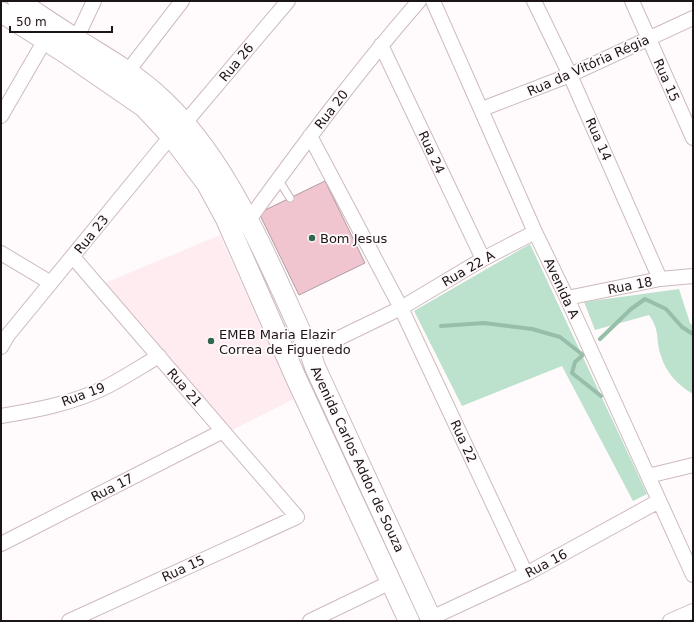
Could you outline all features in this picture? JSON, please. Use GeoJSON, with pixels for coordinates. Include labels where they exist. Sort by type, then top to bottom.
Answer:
{"type":"FeatureCollection","features":[{"type":"Feature","properties":{"kind":"street","name":"Avenida Carlos Addor de Souza"},"geometry":{"type":"LineString","coordinates":[[18,1],[128,71],[155,93],[178,130],[226,219],[296,378],[409,621]]}},
{"type":"Feature","properties":{"kind":"street"},"geometry":{"type":"LineString","coordinates":[[76,39],[94,1]]}},
{"type":"Feature","properties":{"kind":"street"},"geometry":{"type":"LineString","coordinates":[[128,71],[182,1]]}},
{"type":"Feature","properties":{"kind":"street","name":"Rua 26"},"geometry":{"type":"LineString","coordinates":[[178,130],[288,1]]}},
{"type":"Feature","properties":{"kind":"street","name":"Rua 20"},"geometry":{"type":"LineString","coordinates":[[248,221],[310,136],[381,45],[419,1]]}},
{"type":"Feature","properties":{"kind":"street","name":"Avenida A"},"geometry":{"type":"LineString","coordinates":[[433,1],[535,232],[567,298],[693,575]]}},
{"type":"Feature","properties":{"kind":"street","name":"Rua 14"},"geometry":{"type":"LineString","coordinates":[[534,1],[570,75],[660,279]]}},
{"type":"Feature","properties":{"kind":"street","name":"Rua 15"},"geometry":{"type":"LineString","coordinates":[[632,1],[693,138]]}},
{"type":"Feature","properties":{"kind":"street","name":"Avenida Carlos Addor de Souza"},"geometry":{"type":"LineString","coordinates":[[1,12],[178,130],[222,174],[248,221],[432,620]]}},
{"type":"Feature","properties":{"kind":"street","name":"Rua da Vitória Régia"},"geometry":{"type":"LineString","coordinates":[[482,109],[570,75],[693,18]]}},
{"type":"Feature","properties":{"kind":"street"},"geometry":{"type":"LineString","coordinates":[[1,116],[45,40]]}},
{"type":"Feature","properties":{"kind":"street","name":"Rua 24"},"geometry":{"type":"LineString","coordinates":[[381,45],[483,259]]}},
{"type":"Feature","properties":{"kind":"street","name":"Rua 23"},"geometry":{"type":"LineString","coordinates":[[1,347],[8,335],[178,130]]}},
{"type":"Feature","properties":{"kind":"street","name":"Rua 22"},"geometry":{"type":"LineString","coordinates":[[310,136],[402,308],[526,574]]}},
{"type":"Feature","properties":{"kind":"street","name":"Rua 22 A"},"geometry":{"type":"LineString","coordinates":[[402,308],[483,259],[535,232]]}},
{"type":"Feature","properties":{"kind":"street"},"geometry":{"type":"LineString","coordinates":[[1,253],[51,283]]}},
{"type":"Feature","properties":{"kind":"street","name":"Rua 21"},"geometry":{"type":"LineString","coordinates":[[73,257],[297,517]]}},
{"type":"Feature","properties":{"kind":"street","name":"Rua 18"},"geometry":{"type":"LineString","coordinates":[[567,298],[660,279],[693,276]]}},
{"type":"Feature","properties":{"kind":"street"},"geometry":{"type":"LineString","coordinates":[[296,378],[312,360],[402,308]]}},
{"type":"Feature","properties":{"kind":"street","name":"Rua 19"},"geometry":{"type":"LineString","coordinates":[[1,416],[40,409],[74,399],[107,386],[159,356]]}},
{"type":"Feature","properties":{"kind":"street","name":"Rua 17"},"geometry":{"type":"LineString","coordinates":[[1,544],[224,431]]}},
{"type":"Feature","properties":{"kind":"street"},"geometry":{"type":"LineString","coordinates":[[648,476],[693,465]]}},
{"type":"Feature","properties":{"kind":"street","name":"Rua 16"},"geometry":{"type":"LineString","coordinates":[[432,620],[526,574],[659,501]]}},
{"type":"Feature","properties":{"kind":"street","name":"Rua 15"},"geometry":{"type":"LineString","coordinates":[[69,621],[297,517]]}},
{"type":"Feature","properties":{"kind":"street"},"geometry":{"type":"LineString","coordinates":[[310,621],[391,582]]}},
{"type":"Feature","properties":{"kind":"street"},"geometry":{"type":"LineString","coordinates":[[670,621],[693,611]]}},
{"type":"Feature","properties":{"kind":"lane"},"geometry":{"type":"LineString","coordinates":[[278,179],[290,198]]}},
{"type":"Feature","properties":{"kind":"shaded area","name":"EMEB Maria Elazir Correa de Figueredo"},"geometry":{"type":"Polygon","coordinates":[[[220,235],[294,399],[230,431],[105,283],[220,235]]]}},
{"type":"Feature","properties":{"kind":"green space"},"geometry":{"type":"Polygon","coordinates":[[[530,244],[647,494],[633,501],[562,366],[462,406],[414,311],[530,244]]]}},
{"type":"Feature","properties":{"kind":"green space"},"geometry":{"type":"Polygon","coordinates":[[[679,289],[690,323],[693,326],[693,394],[678,383],[666,368],[659,350],[655,326],[649,315],[595,330],[584,302],[679,289]]]}},
{"type":"Feature","properties":{"kind":"building","name":"Bom Jesus"},"geometry":{"type":"Polygon","coordinates":[[[325,181],[365,263],[299,295],[259,213],[325,181]]]}},
{"type":"Feature","properties":{"kind":"waterway"},"geometry":{"type":"LineString","coordinates":[[600,339],[631,309],[645,299],[666,309],[682,327],[693,334]]}},
{"type":"Feature","properties":{"kind":"waterway"},"geometry":{"type":"LineString","coordinates":[[441,326],[484,323],[532,329],[560,337],[583,355],[575,362],[572,373],[601,396]]}},
{"type":"Feature","properties":{"kind":"place","name":"Bom Jesus"},"geometry":{"type":"Point","coordinates":[312,238]}},
{"type":"Feature","properties":{"kind":"place","name":"EMEB Maria Elazir Correa de Figueredo"},"geometry":{"type":"Point","coordinates":[211,341]}}]}
